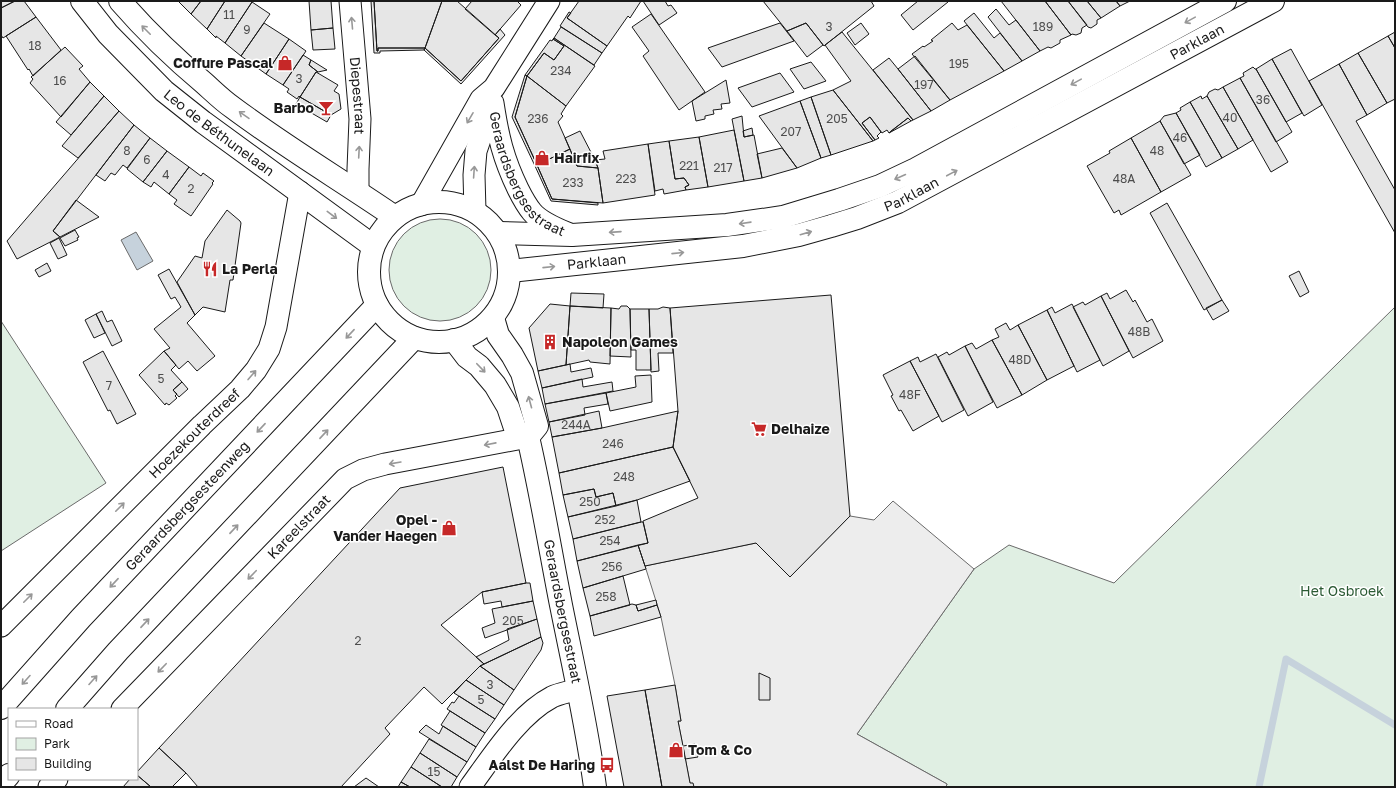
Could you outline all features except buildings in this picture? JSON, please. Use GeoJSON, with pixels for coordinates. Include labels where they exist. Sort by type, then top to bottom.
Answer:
{"type":"FeatureCollection","features":[{"type":"Feature","properties":{"kind":"main road","name":"Leo de Béthunelaan"},"geometry":{"type":"LineString","coordinates":[[82,1],[108,34],[164,91],[203,122],[373,246]]}},
{"type":"Feature","properties":{"kind":"main road","name":"Leo de Béthunelaan"},"geometry":{"type":"LineString","coordinates":[[120,1],[136,20],[176,60],[231,106],[305,158],[358,191],[395,217]]}},
{"type":"Feature","properties":{"kind":"main road","name":"Parklaan"},"geometry":{"type":"LineString","coordinates":[[498,233],[572,235],[727,225],[776,218],[839,200],[866,191],[916,169],[1225,1]]}},
{"type":"Feature","properties":{"kind":"main road","name":"Parklaan"},"geometry":{"type":"LineString","coordinates":[[510,271],[743,246],[799,235],[857,218],[898,202],[1272,1]]}},
{"type":"Feature","properties":{"kind":"main road"},"geometry":{"type":"LineString","coordinates":[[444,202],[457,204],[475,211],[489,222],[498,233],[508,253],[510,271],[508,287],[503,302],[493,318],[475,332],[454,340],[434,342],[414,338],[392,324],[377,305],[370,293],[368,270],[373,246],[381,232],[395,217],[421,205],[444,202]]}},
{"type":"Feature","properties":{"kind":"main road","name":"Geraardsbergsesteenweg"},"geometry":{"type":"LineString","coordinates":[[1,708],[81,618],[377,305]]}},
{"type":"Feature","properties":{"kind":"main road"},"geometry":{"type":"LineString","coordinates":[[454,340],[467,357],[479,366],[495,385],[508,407],[516,431],[528,438],[537,426],[522,373],[515,359],[498,335],[493,318]]}},
{"type":"Feature","properties":{"kind":"main road"},"geometry":{"type":"LineString","coordinates":[[68,708],[118,651],[414,338]]}},
{"type":"Feature","properties":{"kind":"main road","name":"Geraardsbergsestraat"},"geometry":{"type":"LineString","coordinates":[[528,438],[540,491],[595,787]]}},
{"type":"Feature","properties":{"kind":"main road"},"geometry":{"type":"LineString","coordinates":[[1,784],[8,776]]}},
{"type":"Feature","properties":{"kind":"street","name":"Diepestraat"},"geometry":{"type":"LineString","coordinates":[[350,1],[360,119],[358,191]]}},
{"type":"Feature","properties":{"kind":"street","name":"Geraardsbergsestraat"},"geometry":{"type":"LineString","coordinates":[[475,211],[474,175],[476,152],[494,96],[549,1]]}},
{"type":"Feature","properties":{"kind":"street","name":"Geraardsbergsestraat"},"geometry":{"type":"LineString","coordinates":[[421,205],[481,99],[494,96]]}},
{"type":"Feature","properties":{"kind":"street","name":"Geraardsbergsestraat"},"geometry":{"type":"LineString","coordinates":[[494,96],[499,142],[505,160],[522,196],[533,214],[553,227],[572,235]]}},
{"type":"Feature","properties":{"kind":"street","name":"Hoezekouterdreef"},"geometry":{"type":"LineString","coordinates":[[1,626],[196,431],[240,390],[256,370],[269,349],[276,327],[300,192]]}},
{"type":"Feature","properties":{"kind":"street","name":"Kareelstraat"},"geometry":{"type":"LineString","coordinates":[[123,708],[345,479],[363,470],[385,464],[528,438]]}},
{"type":"Feature","properties":{"kind":"street"},"geometry":{"type":"LineString","coordinates":[[470,787],[508,735],[534,709],[552,697],[578,689]]}},
{"type":"Feature","properties":{"kind":"green space"},"geometry":{"type":"Polygon","coordinates":[[[440,219],[460,223],[476,234],[487,250],[491,270],[487,290],[476,306],[460,317],[440,321],[420,317],[404,306],[393,290],[389,270],[393,250],[404,234],[420,223],[440,219]]]}},
{"type":"Feature","properties":{"kind":"green space","name":"Het Osbroek"},"geometry":{"type":"Polygon","coordinates":[[[1395,307],[1395,787],[946,787],[947,784],[857,734],[974,569],[1009,545],[1114,583],[1395,307]]]}},
{"type":"Feature","properties":{"kind":"green space"},"geometry":{"type":"Polygon","coordinates":[[[1,321],[106,483],[1,551],[1,321]]]}},
{"type":"Feature","properties":{"kind":"shaded area"},"geometry":{"type":"Polygon","coordinates":[[[136,232],[153,261],[137,270],[121,240],[136,232]]]}},
{"type":"Feature","properties":{"kind":"shaded area"},"geometry":{"type":"Polygon","coordinates":[[[893,501],[974,569],[857,734],[947,784],[946,787],[694,787],[690,783],[678,721],[681,721],[675,685],[661,617],[645,566],[756,543],[790,577],[850,516],[874,520],[893,501]]]}},
{"type":"Feature","properties":{"kind":"waterway"},"geometry":{"type":"LineString","coordinates":[[1259,787],[1286,659],[1395,725]]}},
{"type":"Feature","properties":{"kind":"place","name":"Coffure Pascal"},"geometry":{"type":"Point","coordinates":[285,63]}},
{"type":"Feature","properties":{"kind":"place","name":"Barbo"},"geometry":{"type":"Point","coordinates":[326,108]}},
{"type":"Feature","properties":{"kind":"place","name":"Hairfix"},"geometry":{"type":"Point","coordinates":[542,158]}},
{"type":"Feature","properties":{"kind":"place","name":"La Perla"},"geometry":{"type":"Point","coordinates":[210,269]}},
{"type":"Feature","properties":{"kind":"place","name":"Napoleon Games"},"geometry":{"type":"Point","coordinates":[550,342]}},
{"type":"Feature","properties":{"kind":"place","name":"Delhaize"},"geometry":{"type":"Point","coordinates":[759,429]}},
{"type":"Feature","properties":{"kind":"place","name":"Opel - Vander Haegen"},"geometry":{"type":"Point","coordinates":[449,528]}},
{"type":"Feature","properties":{"kind":"place","name":"Tom & Co"},"geometry":{"type":"Point","coordinates":[676,750]}},
{"type":"Feature","properties":{"kind":"place","name":"Aalst De Haring"},"geometry":{"type":"Point","coordinates":[607,765]}}]}
